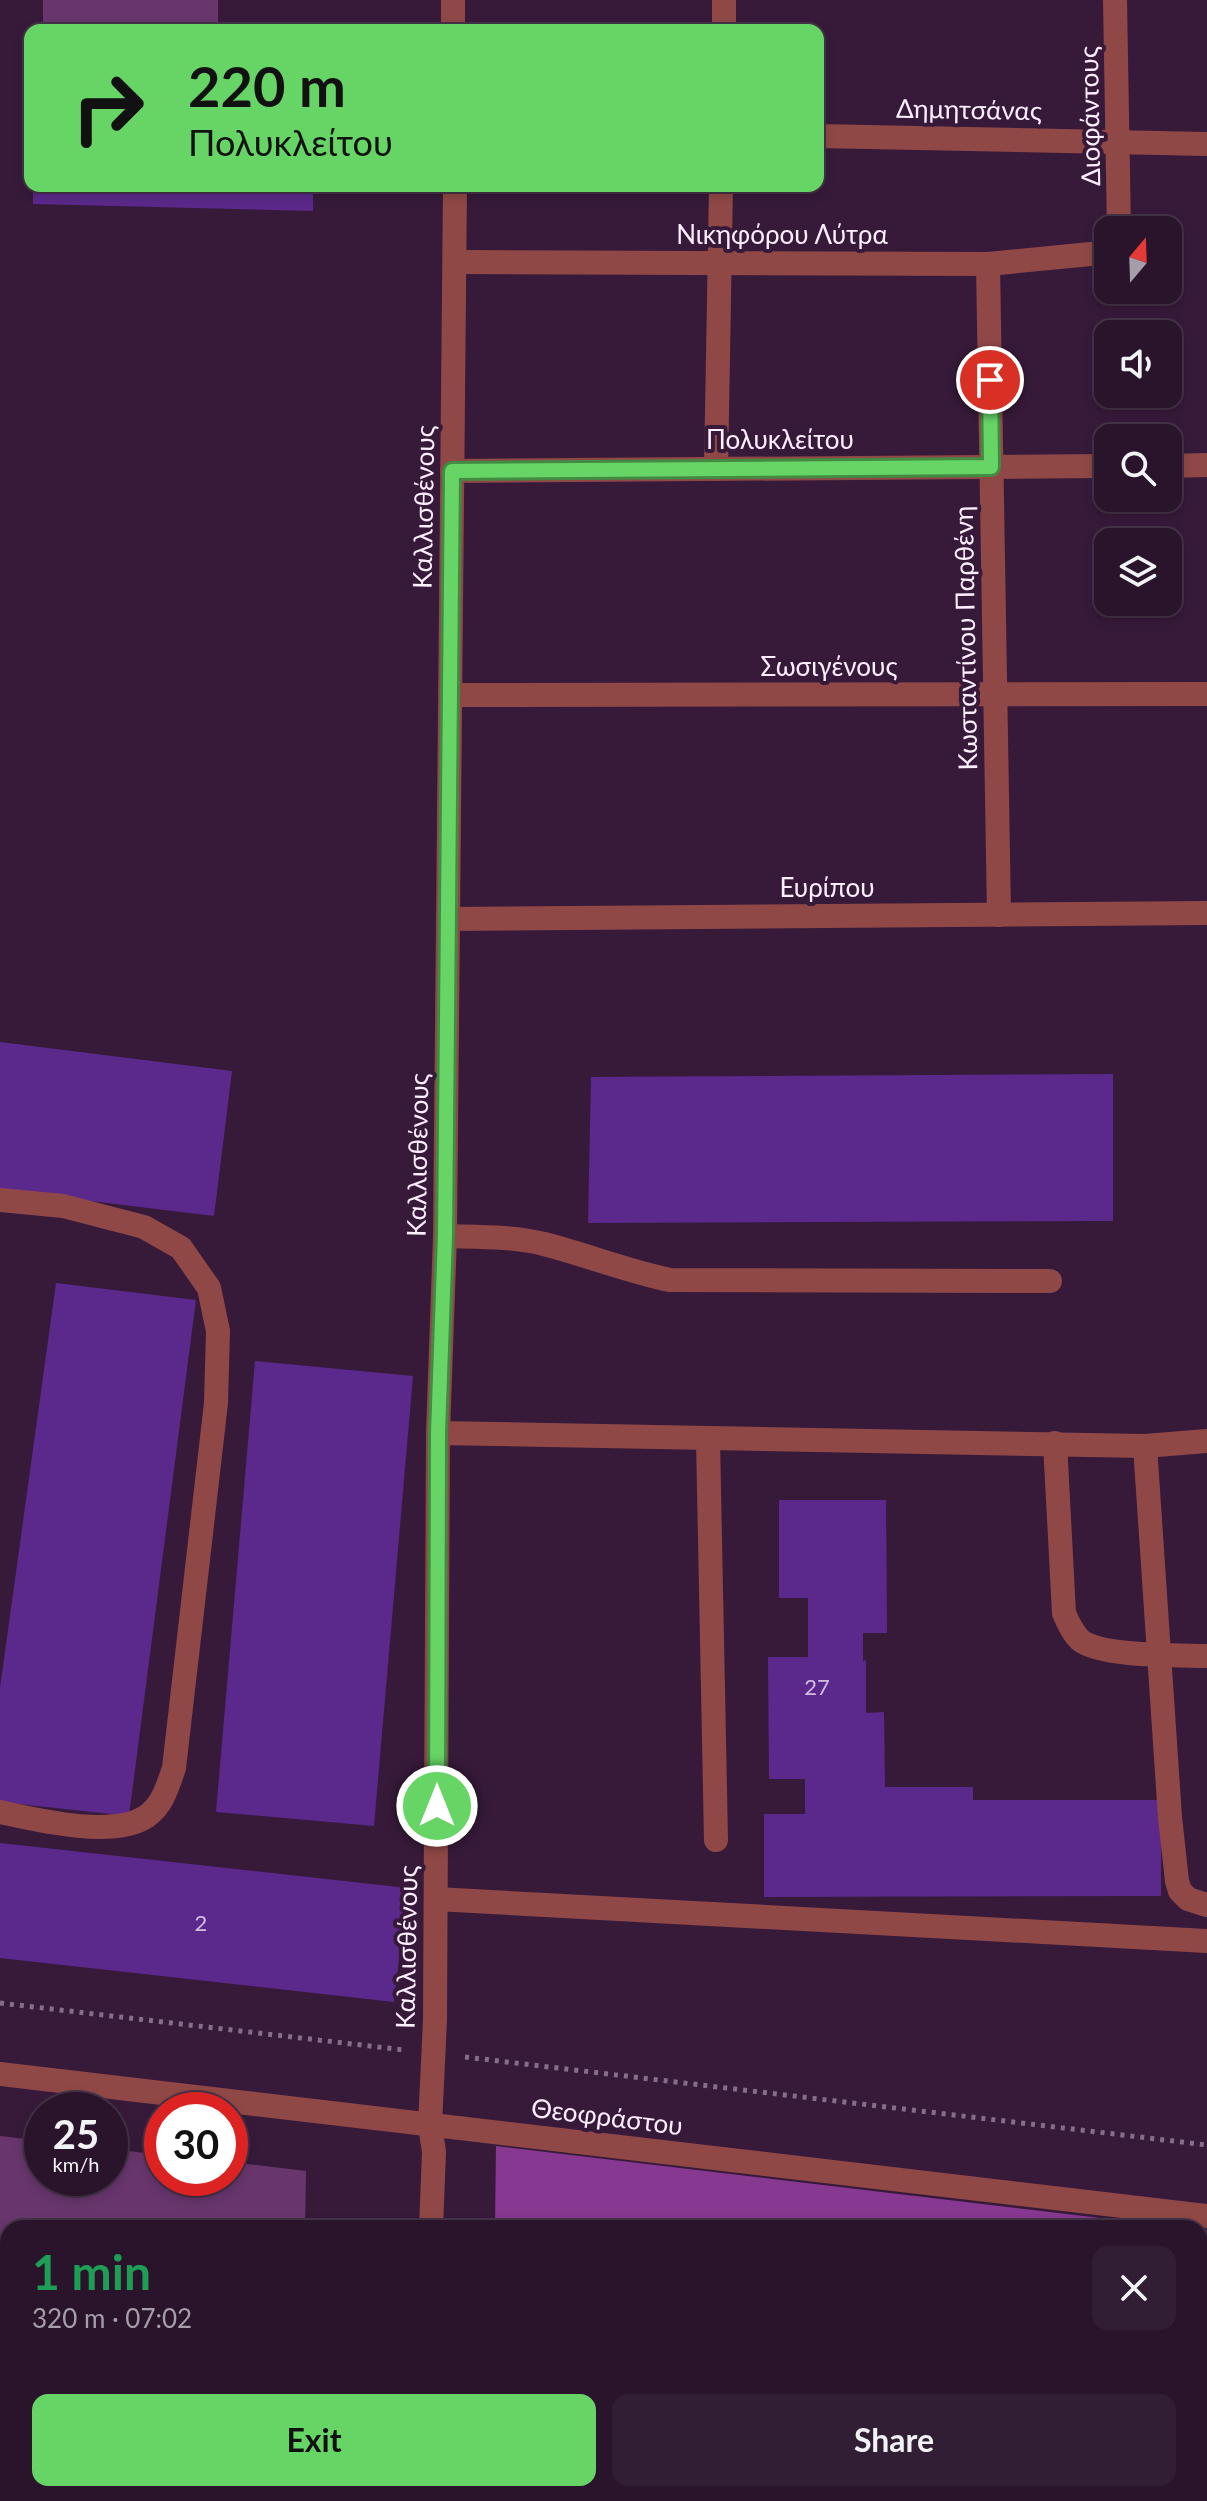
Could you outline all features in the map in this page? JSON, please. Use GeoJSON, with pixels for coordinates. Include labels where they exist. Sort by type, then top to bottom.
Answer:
{"type":"FeatureCollection","features":[{"type":"Feature","properties":{"kind":"street"},"geometry":{"type":"LineString","coordinates":[[453,0],[453,24]]}},
{"type":"Feature","properties":{"kind":"street"},"geometry":{"type":"LineString","coordinates":[[724,0],[724,24]]}},
{"type":"Feature","properties":{"kind":"street","name":"Διοφάντους"},"geometry":{"type":"LineString","coordinates":[[1115,0],[1119,216]]}},
{"type":"Feature","properties":{"kind":"street","name":"Δημητσάνας"},"geometry":{"type":"LineString","coordinates":[[824,136],[1207,144]]}},
{"type":"Feature","properties":{"kind":"street","name":"Καλλισθένους"},"geometry":{"type":"LineString","coordinates":[[431,2220],[438,1433],[445,1236],[455,192]]}},
{"type":"Feature","properties":{"kind":"street"},"geometry":{"type":"LineString","coordinates":[[716,469],[721,192]]}},
{"type":"Feature","properties":{"kind":"street","name":"Νικηφόρου Λύτρα"},"geometry":{"type":"LineString","coordinates":[[455,262],[988,264],[1094,252]]}},
{"type":"Feature","properties":{"kind":"street","name":"Κωσταντίνου Παρθένη"},"geometry":{"type":"LineString","coordinates":[[988,264],[999,915]]}},
{"type":"Feature","properties":{"kind":"street"},"geometry":{"type":"LineString","coordinates":[[1182,466],[1207,465]]}},
{"type":"Feature","properties":{"kind":"street","name":"Πολυκλείτου"},"geometry":{"type":"LineString","coordinates":[[452,471],[1094,466]]}},
{"type":"Feature","properties":{"kind":"street","name":"Σωσιγένους"},"geometry":{"type":"LineString","coordinates":[[451,695],[1207,694]]}},
{"type":"Feature","properties":{"kind":"street","name":"Ευρίπου"},"geometry":{"type":"LineString","coordinates":[[448,919],[1207,913]]}},
{"type":"Feature","properties":{"kind":"street"},"geometry":{"type":"LineString","coordinates":[[0,1200],[76,1209],[144,1227],[181,1248],[209,1288],[218,1331],[216,1403],[174,1768],[164,1797],[147,1816],[122,1826],[88,1826],[0,1812]]}},
{"type":"Feature","properties":{"kind":"street"},"geometry":{"type":"LineString","coordinates":[[445,1236],[503,1237],[542,1243],[629,1271],[670,1280],[1050,1281]]}},
{"type":"Feature","properties":{"kind":"street"},"geometry":{"type":"LineString","coordinates":[[438,1433],[1145,1446],[1207,1441]]}},
{"type":"Feature","properties":{"kind":"street"},"geometry":{"type":"LineString","coordinates":[[708,1439],[716,1840]]}},
{"type":"Feature","properties":{"kind":"street"},"geometry":{"type":"LineString","coordinates":[[1055,1443],[1064,1613],[1070,1628],[1082,1642],[1099,1649],[1207,1656]]}},
{"type":"Feature","properties":{"kind":"street"},"geometry":{"type":"LineString","coordinates":[[1145,1446],[1177,1881],[1180,1891],[1188,1899],[1207,1905]]}},
{"type":"Feature","properties":{"kind":"street"},"geometry":{"type":"LineString","coordinates":[[436,1899],[1207,1941]]}},
{"type":"Feature","properties":{"kind":"street","name":"Θεοφράστου"},"geometry":{"type":"LineString","coordinates":[[0,2074],[1207,2216]]}},
{"type":"Feature","properties":{"kind":"path"},"geometry":{"type":"LineString","coordinates":[[0,2003],[1207,2145]]}},
{"type":"Feature","properties":{"kind":"shaded area"},"geometry":{"type":"Polygon","coordinates":[[[43,0],[218,0],[218,24],[43,24],[43,0]]]}},
{"type":"Feature","properties":{"kind":"shaded area"},"geometry":{"type":"Polygon","coordinates":[[[0,2136],[24,2139],[24,2196],[128,2196],[128,2151],[144,2153],[144,2196],[248,2196],[248,2164],[306,2171],[305,2220],[0,2220],[0,2136]]]}},
{"type":"Feature","properties":{"kind":"shaded area"},"geometry":{"type":"Polygon","coordinates":[[[496,2146],[1117,2220],[495,2220],[496,2146]]]}},
{"type":"Feature","properties":{"kind":"building"},"geometry":{"type":"Polygon","coordinates":[[[33,192],[313,192],[313,211],[33,204],[33,192]]]}},
{"type":"Feature","properties":{"kind":"building"},"geometry":{"type":"Polygon","coordinates":[[[0,1042],[232,1071],[214,1216],[0,1190],[0,1042]]]}},
{"type":"Feature","properties":{"kind":"building"},"geometry":{"type":"Polygon","coordinates":[[[1113,1074],[1113,1221],[588,1223],[591,1077],[1113,1074]]]}},
{"type":"Feature","properties":{"kind":"building"},"geometry":{"type":"Polygon","coordinates":[[[56,1283],[196,1300],[129,1816],[0,1802],[0,1688],[56,1283]]]}},
{"type":"Feature","properties":{"kind":"building"},"geometry":{"type":"Polygon","coordinates":[[[255,1361],[413,1376],[374,1826],[216,1812],[255,1361]]]}},
{"type":"Feature","properties":{"kind":"building"},"geometry":{"type":"Polygon","coordinates":[[[779,1500],[886,1500],[887,1633],[863,1633],[866,1713],[884,1712],[885,1787],[973,1787],[973,1800],[1161,1800],[1161,1896],[764,1897],[764,1814],[805,1814],[805,1779],[769,1779],[768,1657],[808,1657],[808,1598],[779,1598],[779,1500]]]}},
{"type":"Feature","properties":{"kind":"building"},"geometry":{"type":"Polygon","coordinates":[[[0,1843],[407,1888],[394,2002],[0,1958],[0,1843]]]}},
{"type":"Feature","properties":{"kind":"route"},"geometry":{"type":"LineString","coordinates":[[437,1806],[438,1433],[445,1236],[452,471],[991,467],[990,380]]}}]}
